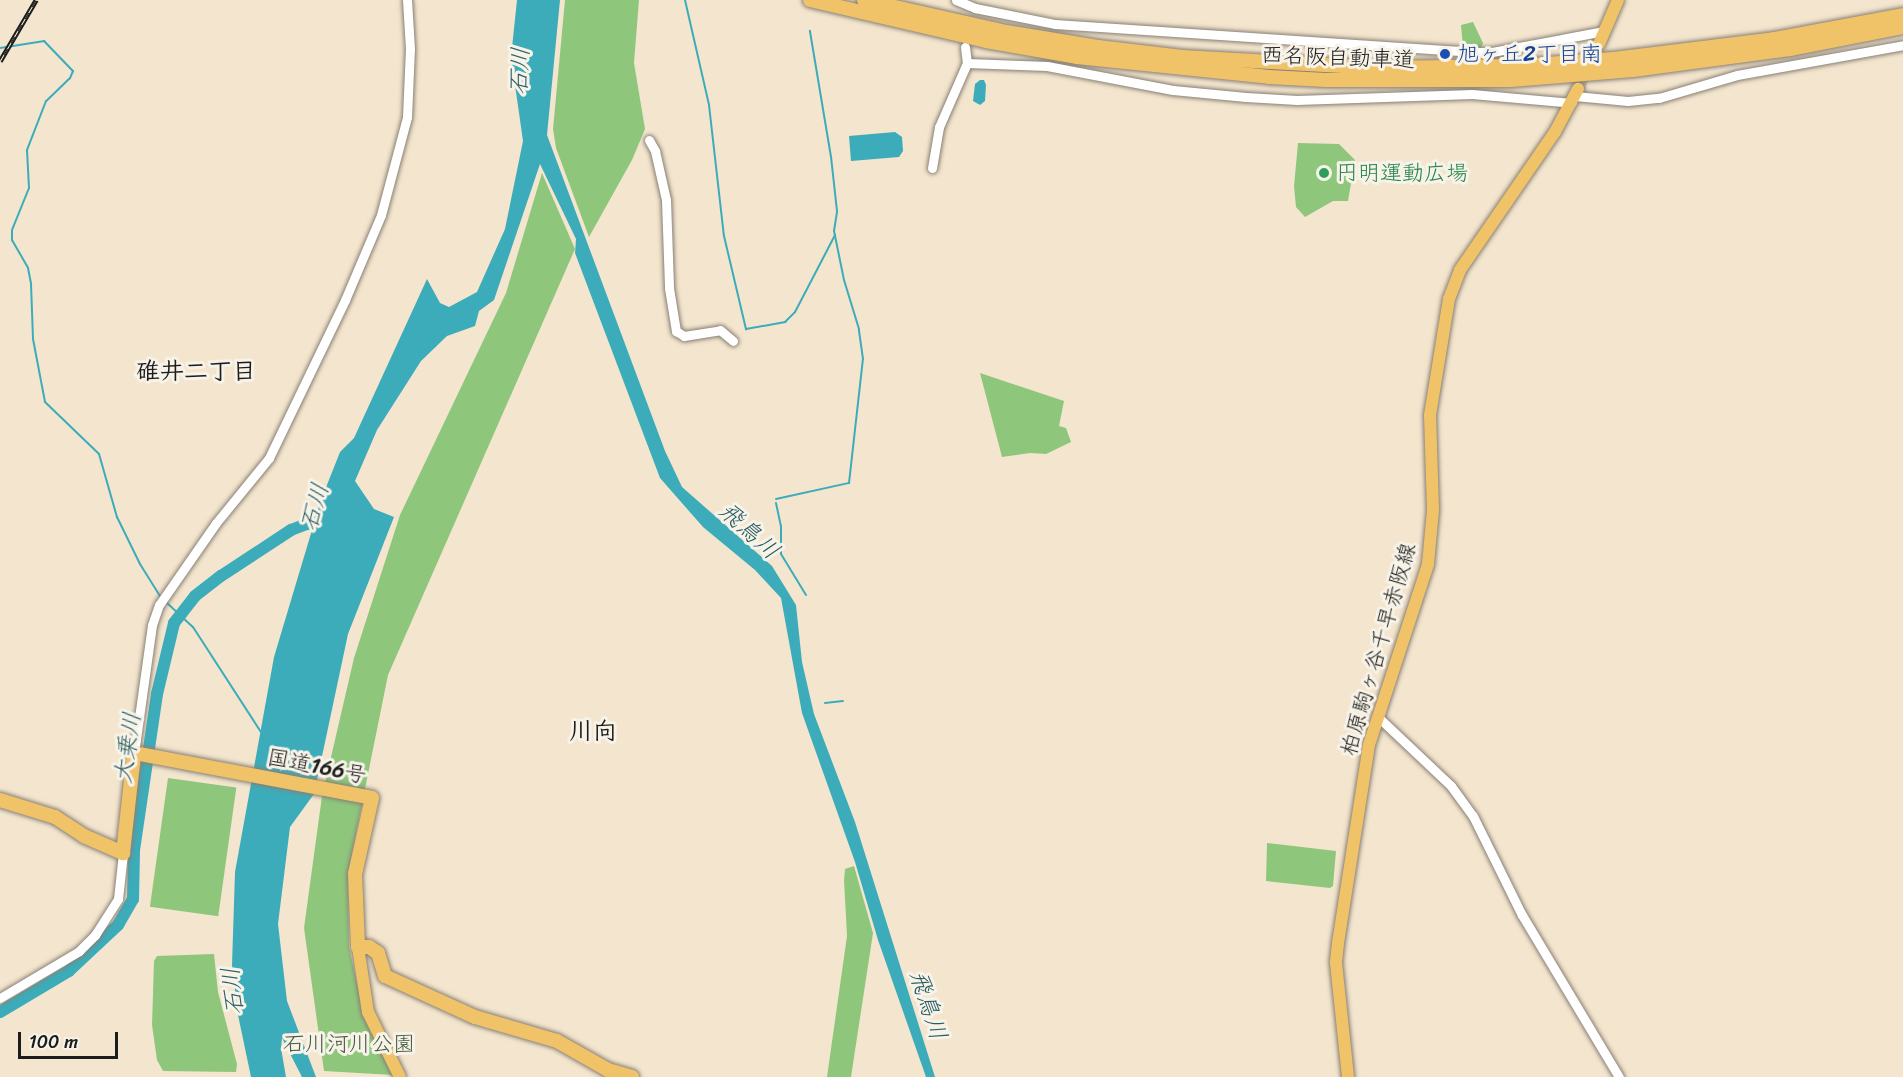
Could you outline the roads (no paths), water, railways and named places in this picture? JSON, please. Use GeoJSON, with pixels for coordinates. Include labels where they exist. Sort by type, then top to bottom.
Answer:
{"type":"FeatureCollection","features":[{"type":"Feature","properties":{"kind":"highway","name":"西名阪自動車道"},"geometry":{"type":"LineString","coordinates":[[864,0],[1006,32],[1098,47],[1193,58],[1368,68],[1521,66],[1614,60],[1774,39],[1903,15]]}},
{"type":"Feature","properties":{"kind":"highway","name":"西名阪自動車道"},"geometry":{"type":"LineString","coordinates":[[816,2],[975,38],[1077,57],[1269,77],[1326,80],[1511,80],[1633,70],[1790,49],[1903,27]]}},
{"type":"Feature","properties":{"kind":"highway","name":"国道166号"},"geometry":{"type":"LineString","coordinates":[[135,753],[372,798],[355,874],[358,947]]}},
{"type":"Feature","properties":{"kind":"highway"},"geometry":{"type":"LineString","coordinates":[[0,800],[55,817],[84,836],[123,852],[135,753]]}},
{"type":"Feature","properties":{"kind":"highway"},"geometry":{"type":"LineString","coordinates":[[358,947],[369,947],[378,953],[385,976],[396,984],[474,1017],[557,1041],[608,1070],[632,1077]]}},
{"type":"Feature","properties":{"kind":"main road"},"geometry":{"type":"LineString","coordinates":[[1599,44],[1618,0]]}},
{"type":"Feature","properties":{"kind":"main road","name":"柏原駒ヶ谷千早赤阪線"},"geometry":{"type":"LineString","coordinates":[[1348,1077],[1336,962],[1362,786],[1377,716],[1428,564],[1433,510],[1430,415],[1452,290],[1460,270],[1555,132],[1575,96]]}},
{"type":"Feature","properties":{"kind":"main road"},"geometry":{"type":"LineString","coordinates":[[358,947],[368,1012],[400,1077]]}},
{"type":"Feature","properties":{"kind":"street"},"geometry":{"type":"LineString","coordinates":[[135,753],[152,625],[159,605],[216,523],[269,458],[341,311],[381,215],[407,117],[410,49],[407,0]]}},
{"type":"Feature","properties":{"kind":"street"},"geometry":{"type":"LineString","coordinates":[[957,4],[1055,24],[1475,52],[1492,52],[1604,31]]}},
{"type":"Feature","properties":{"kind":"street"},"geometry":{"type":"LineString","coordinates":[[967,63],[1047,66],[1163,89],[1246,97],[1331,99],[1472,94],[1575,96],[1628,101],[1659,98],[1763,69],[1903,45]]}},
{"type":"Feature","properties":{"kind":"street"},"geometry":{"type":"LineString","coordinates":[[932,168],[939,127],[967,63],[965,47]]}},
{"type":"Feature","properties":{"kind":"street"},"geometry":{"type":"LineString","coordinates":[[649,140],[655,151],[666,200],[669,288],[676,331],[684,336],[720,330],[733,341]]}},
{"type":"Feature","properties":{"kind":"street"},"geometry":{"type":"LineString","coordinates":[[1377,716],[1451,786],[1473,816],[1522,915],[1619,1077]]}},
{"type":"Feature","properties":{"kind":"street"},"geometry":{"type":"LineString","coordinates":[[0,998],[79,951],[95,935],[117,899],[123,852]]}},
{"type":"Feature","properties":{"kind":"water","name":"石川"},"geometry":{"type":"Polygon","coordinates":[[[517,0],[560,0],[547,135],[665,451],[682,487],[772,566],[796,605],[802,662],[814,714],[855,822],[935,1077],[926,1077],[878,940],[855,862],[802,713],[781,598],[755,570],[703,527],[660,478],[575,253],[576,239],[540,164],[494,300],[479,311],[475,326],[447,336],[421,361],[377,430],[355,481],[374,509],[394,517],[348,634],[314,794],[290,827],[278,924],[287,1001],[316,1077],[302,1077],[282,1038],[281,1048],[286,1077],[251,1077],[238,1015],[232,965],[235,872],[274,657],[321,500],[340,452],[354,438],[427,279],[440,303],[449,307],[477,292],[505,229],[523,141],[511,57],[517,0]]]}},
{"type":"Feature","properties":{"kind":"water"},"geometry":{"type":"Polygon","coordinates":[[[984,80],[986,85],[985,101],[980,105],[973,101],[975,84],[984,80]]]}},
{"type":"Feature","properties":{"kind":"water"},"geometry":{"type":"Polygon","coordinates":[[[895,132],[902,137],[903,151],[899,157],[851,161],[849,136],[895,132]]]}},
{"type":"Feature","properties":{"kind":"waterway"},"geometry":{"type":"LineString","coordinates":[[685,0],[709,105],[724,236],[746,329],[785,322],[795,312],[835,235]]}},
{"type":"Feature","properties":{"kind":"waterway"},"geometry":{"type":"LineString","coordinates":[[776,499],[849,483],[863,359],[859,329],[844,280],[834,231],[837,211],[831,157],[810,31]]}},
{"type":"Feature","properties":{"kind":"waterway"},"geometry":{"type":"LineString","coordinates":[[0,48],[44,41],[73,71],[70,78],[46,101],[27,150],[29,188],[12,230],[12,240],[28,268],[31,284],[33,339],[45,402],[99,454],[117,517],[140,564],[160,596]]}},
{"type":"Feature","properties":{"kind":"waterway","name":"飛鳥川"},"geometry":{"type":"LineString","coordinates":[[776,503],[781,526],[781,554],[806,595]]}},
{"type":"Feature","properties":{"kind":"waterway","name":"大乗川"},"geometry":{"type":"LineString","coordinates":[[0,1012],[69,971],[118,925],[133,899],[134,850],[157,694],[174,623],[195,596],[221,576],[291,530],[327,512]]}},
{"type":"Feature","properties":{"kind":"waterway"},"geometry":{"type":"LineString","coordinates":[[166,602],[193,627],[261,732]]}},
{"type":"Feature","properties":{"kind":"waterway"},"geometry":{"type":"LineString","coordinates":[[825,703],[843,701]]}},
{"type":"Feature","properties":{"kind":"tunnel"},"geometry":{"type":"LineString","coordinates":[[1578,89],[1599,44]]}},
{"type":"Feature","properties":{"kind":"railway"},"geometry":{"type":"LineString","coordinates":[[0,61],[36,0]]}},
{"type":"Feature","properties":{"kind":"place","name":"旭ヶ丘2丁目南"},"geometry":{"type":"Point","coordinates":[1445,54]}},
{"type":"Feature","properties":{"kind":"place","name":"円明運動広場"},"geometry":{"type":"Point","coordinates":[1324,173]}},
{"type":"Feature","properties":{"kind":"district","name":"碓井二丁目"},"geometry":{"type":"Point","coordinates":[196,372]}},
{"type":"Feature","properties":{"kind":"district","name":"川向"},"geometry":{"type":"Point","coordinates":[593,732]}},
{"type":"Feature","properties":{"kind":"park label","name":"石川河川公園"},"geometry":{"type":"Point","coordinates":[349,1044]}}]}
